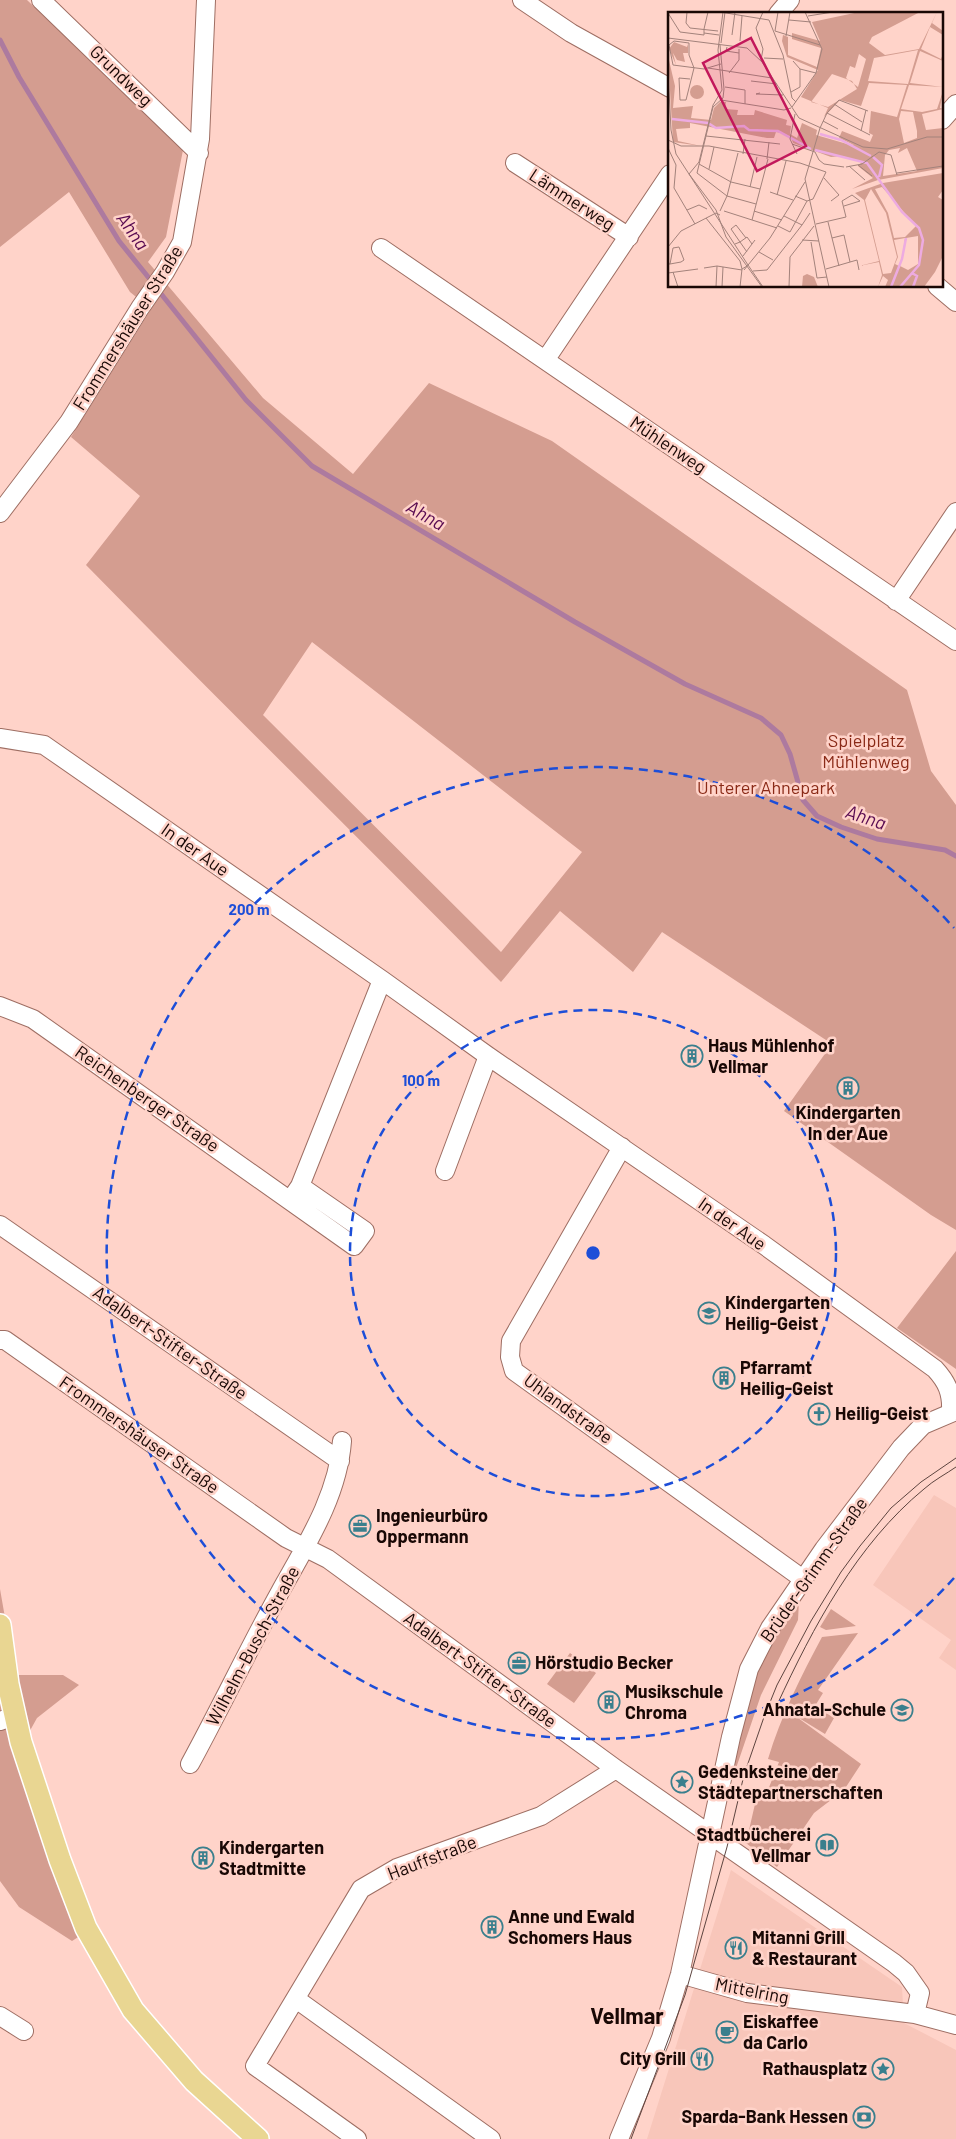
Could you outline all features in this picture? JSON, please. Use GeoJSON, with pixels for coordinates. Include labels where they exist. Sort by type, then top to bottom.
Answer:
{"type":"FeatureCollection","features":[{"type":"Feature","properties":{"kind":"main road"},"geometry":{"type":"LineString","coordinates":[[0,1626],[7,1718],[86,1928],[133,2010],[194,2081],[258,2139]]}},
{"type":"Feature","properties":{"kind":"street","name":"Grundweg"},"geometry":{"type":"LineString","coordinates":[[42,0],[199,153]]}},
{"type":"Feature","properties":{"kind":"street","name":"Frommershäuser Straße"},"geometry":{"type":"LineString","coordinates":[[0,513],[69,422],[143,303],[165,272],[182,242],[199,153],[206,0]]}},
{"type":"Feature","properties":{"kind":"street"},"geometry":{"type":"LineString","coordinates":[[522,0],[572,33],[668,87]]}},
{"type":"Feature","properties":{"kind":"street"},"geometry":{"type":"LineString","coordinates":[[780,12],[790,0]]}},
{"type":"Feature","properties":{"kind":"street"},"geometry":{"type":"LineString","coordinates":[[944,118],[956,104]]}},
{"type":"Feature","properties":{"kind":"street","name":"Lämmerweg"},"geometry":{"type":"LineString","coordinates":[[515,163],[629,237]]}},
{"type":"Feature","properties":{"kind":"street"},"geometry":{"type":"LineString","coordinates":[[546,359],[668,177]]}},
{"type":"Feature","properties":{"kind":"street","name":"Mühlenweg"},"geometry":{"type":"LineString","coordinates":[[381,248],[546,359],[896,602],[956,641]]}},
{"type":"Feature","properties":{"kind":"street"},"geometry":{"type":"LineString","coordinates":[[939,288],[956,302]]}},
{"type":"Feature","properties":{"kind":"street"},"geometry":{"type":"LineString","coordinates":[[896,602],[956,512]]}},
{"type":"Feature","properties":{"kind":"street","name":"In der Aue"},"geometry":{"type":"LineString","coordinates":[[0,738],[44,745],[488,1056],[764,1245],[934,1369],[946,1381],[954,1411]]}},
{"type":"Feature","properties":{"kind":"street","name":"Reichenberger Straße"},"geometry":{"type":"LineString","coordinates":[[0,1006],[33,1019],[295,1193],[382,980]]}},
{"type":"Feature","properties":{"kind":"street"},"geometry":{"type":"LineString","coordinates":[[445,1171],[488,1056]]}},
{"type":"Feature","properties":{"kind":"street","name":"Uhlandstraße"},"geometry":{"type":"LineString","coordinates":[[622,1147],[511,1342],[510,1357],[514,1371],[803,1579]]}},
{"type":"Feature","properties":{"kind":"street","name":"Adalbert-Stifter-Straße"},"geometry":{"type":"LineString","coordinates":[[0,1224],[340,1461]]}},
{"type":"Feature","properties":{"kind":"street","name":"Frommershäuser Straße"},"geometry":{"type":"LineString","coordinates":[[0,1340],[4,1340],[281,1534]]}},
{"type":"Feature","properties":{"kind":"street","name":"Brüder-Grimm-Straße"},"geometry":{"type":"LineString","coordinates":[[619,2139],[660,2038],[680,1974],[731,1737],[749,1669],[770,1628],[803,1579],[901,1448],[923,1425],[954,1411]]}},
{"type":"Feature","properties":{"kind":"street"},"geometry":{"type":"LineString","coordinates":[[306,1548],[331,1488],[340,1461],[342,1441]]}},
{"type":"Feature","properties":{"kind":"street","name":"Wilhelm-Busch-Straße"},"geometry":{"type":"LineString","coordinates":[[190,1764],[280,1592],[306,1548],[281,1534]]}},
{"type":"Feature","properties":{"kind":"street","name":"Adalbert-Stifter-Straße"},"geometry":{"type":"LineString","coordinates":[[306,1548],[328,1559],[616,1769],[730,1850],[894,1962],[906,1973],[920,1993],[915,2014]]}},
{"type":"Feature","properties":{"kind":"street","name":"Hauffstraße"},"geometry":{"type":"LineString","coordinates":[[357,2139],[255,2066],[361,1889],[397,1868],[541,1816],[616,1769]]}},
{"type":"Feature","properties":{"kind":"street","name":"Mittelring"},"geometry":{"type":"LineString","coordinates":[[680,1974],[747,1993],[915,2014],[956,2025]]}},
{"type":"Feature","properties":{"kind":"street"},"geometry":{"type":"LineString","coordinates":[[296,1999],[491,2139]]}},
{"type":"Feature","properties":{"kind":"street"},"geometry":{"type":"LineString","coordinates":[[0,2016],[24,2031]]}},
{"type":"Feature","properties":{"kind":"shaded area"},"geometry":{"type":"Polygon","coordinates":[[[934,1495],[956,1508],[956,1670],[939,1658],[951,1640],[873,1585],[934,1495]]]}},
{"type":"Feature","properties":{"kind":"shaded area"},"geometry":{"type":"Polygon","coordinates":[[[731,1870],[902,1987],[904,2023],[956,2050],[956,2139],[647,2139],[731,1870]]]}},
{"type":"Feature","properties":{"kind":"green space","name":"Unterer Ahnepark"},"geometry":{"type":"Polygon","coordinates":[[[0,0],[27,0],[183,150],[166,237],[148,262],[263,398],[353,474],[429,383],[552,441],[907,690],[931,771],[956,805],[956,1230],[931,1215],[784,1111],[832,1044],[662,932],[633,972],[560,911],[501,982],[86,565],[140,496],[71,437],[151,309],[130,292],[69,192],[0,247],[0,0]],[[312,642],[263,715],[501,952],[582,852],[312,642]]]}},
{"type":"Feature","properties":{"kind":"green space"},"geometry":{"type":"Polygon","coordinates":[[[956,1251],[956,1369],[897,1328],[956,1251]]]}},
{"type":"Feature","properties":{"kind":"green space"},"geometry":{"type":"Polygon","coordinates":[[[0,1589],[15,1675],[63,1675],[79,1685],[37,1718],[27,1736],[94,1927],[72,1941],[19,1907],[0,1881],[0,1589]]]}},
{"type":"Feature","properties":{"kind":"green space"},"geometry":{"type":"Polygon","coordinates":[[[799,1601],[798,1620],[761,1695],[733,1777],[731,1777],[752,1682],[774,1636],[799,1601]]]}},
{"type":"Feature","properties":{"kind":"green space"},"geometry":{"type":"Polygon","coordinates":[[[831,1609],[856,1626],[826,1630],[820,1627],[831,1609]]]}},
{"type":"Feature","properties":{"kind":"green space"},"geometry":{"type":"Polygon","coordinates":[[[858,1633],[818,1690],[823,1693],[815,1706],[834,1718],[825,1734],[794,1715],[861,1764],[844,1790],[814,1813],[777,1867],[746,1843],[758,1791],[766,1795],[779,1762],[768,1759],[773,1743],[792,1696],[822,1637],[858,1633]]]}},
{"type":"Feature","properties":{"kind":"green space"},"geometry":{"type":"Polygon","coordinates":[[[570,1653],[596,1673],[574,1703],[547,1684],[570,1653]]]}},
{"type":"Feature","properties":{"kind":"waterway","name":"Ahna"},"geometry":{"type":"LineString","coordinates":[[0,40],[19,77],[119,241],[153,283]]}},
{"type":"Feature","properties":{"kind":"waterway","name":"Ahna"},"geometry":{"type":"LineString","coordinates":[[158,290],[246,400],[312,466],[575,622],[685,684],[761,718],[781,735],[790,754],[803,800],[817,816],[841,827],[877,839],[945,850],[956,856]]}},
{"type":"Feature","properties":{"kind":"tram line"},"geometry":{"type":"LineString","coordinates":[[631,2139],[685,1995],[727,1847],[744,1775],[777,1685],[811,1621],[841,1572],[860,1546],[891,1508],[921,1482],[956,1458]]}},
{"type":"Feature","properties":{"kind":"tram line"},"geometry":{"type":"LineString","coordinates":[[777,1705],[822,1617],[858,1561],[900,1511],[928,1486],[956,1467]]}},
{"type":"Feature","properties":{"kind":"place","name":"Haus Mühlenhof Vellmar"},"geometry":{"type":"Point","coordinates":[692,1056]}},
{"type":"Feature","properties":{"kind":"place","name":"Kindergarten In der Aue"},"geometry":{"type":"Point","coordinates":[848,1088]}},
{"type":"Feature","properties":{"kind":"place","name":"Kindergarten Heilig-Geist"},"geometry":{"type":"Point","coordinates":[709,1313]}},
{"type":"Feature","properties":{"kind":"place","name":"Pfarramt Heilig-Geist"},"geometry":{"type":"Point","coordinates":[724,1378]}},
{"type":"Feature","properties":{"kind":"place","name":"Heilig-Geist"},"geometry":{"type":"Point","coordinates":[819,1414]}},
{"type":"Feature","properties":{"kind":"place","name":"Ingenieurbüro Oppermann"},"geometry":{"type":"Point","coordinates":[360,1526]}},
{"type":"Feature","properties":{"kind":"place","name":"Hörstudio Becker"},"geometry":{"type":"Point","coordinates":[519,1663]}},
{"type":"Feature","properties":{"kind":"place","name":"Musikschule Chroma"},"geometry":{"type":"Point","coordinates":[609,1702]}},
{"type":"Feature","properties":{"kind":"place","name":"Ahnatal-Schule"},"geometry":{"type":"Point","coordinates":[902,1710]}},
{"type":"Feature","properties":{"kind":"place","name":"Gedenksteine der Städtepartnerschaften"},"geometry":{"type":"Point","coordinates":[682,1782]}},
{"type":"Feature","properties":{"kind":"place","name":"Stadtbücherei Vellmar"},"geometry":{"type":"Point","coordinates":[827,1845]}},
{"type":"Feature","properties":{"kind":"place","name":"Kindergarten Stadtmitte"},"geometry":{"type":"Point","coordinates":[203,1858]}},
{"type":"Feature","properties":{"kind":"place","name":"Anne und Ewald Schomers Haus"},"geometry":{"type":"Point","coordinates":[492,1927]}},
{"type":"Feature","properties":{"kind":"place","name":"Mitanni Grill & Restaurant"},"geometry":{"type":"Point","coordinates":[736,1948]}},
{"type":"Feature","properties":{"kind":"place","name":"Eiskaffee da Carlo"},"geometry":{"type":"Point","coordinates":[727,2032]}},
{"type":"Feature","properties":{"kind":"place","name":"City Grill"},"geometry":{"type":"Point","coordinates":[702,2059]}},
{"type":"Feature","properties":{"kind":"place","name":"Rathausplatz"},"geometry":{"type":"Point","coordinates":[883,2069]}},
{"type":"Feature","properties":{"kind":"place","name":"Sparda-Bank Hessen"},"geometry":{"type":"Point","coordinates":[864,2117]}},
{"type":"Feature","properties":{"kind":"district","name":"Vellmar"},"geometry":{"type":"Point","coordinates":[627,2016]}},
{"type":"Feature","properties":{"kind":"park label","name":"Spielplatz Mühlenweg"},"geometry":{"type":"Point","coordinates":[866,751]}}]}
